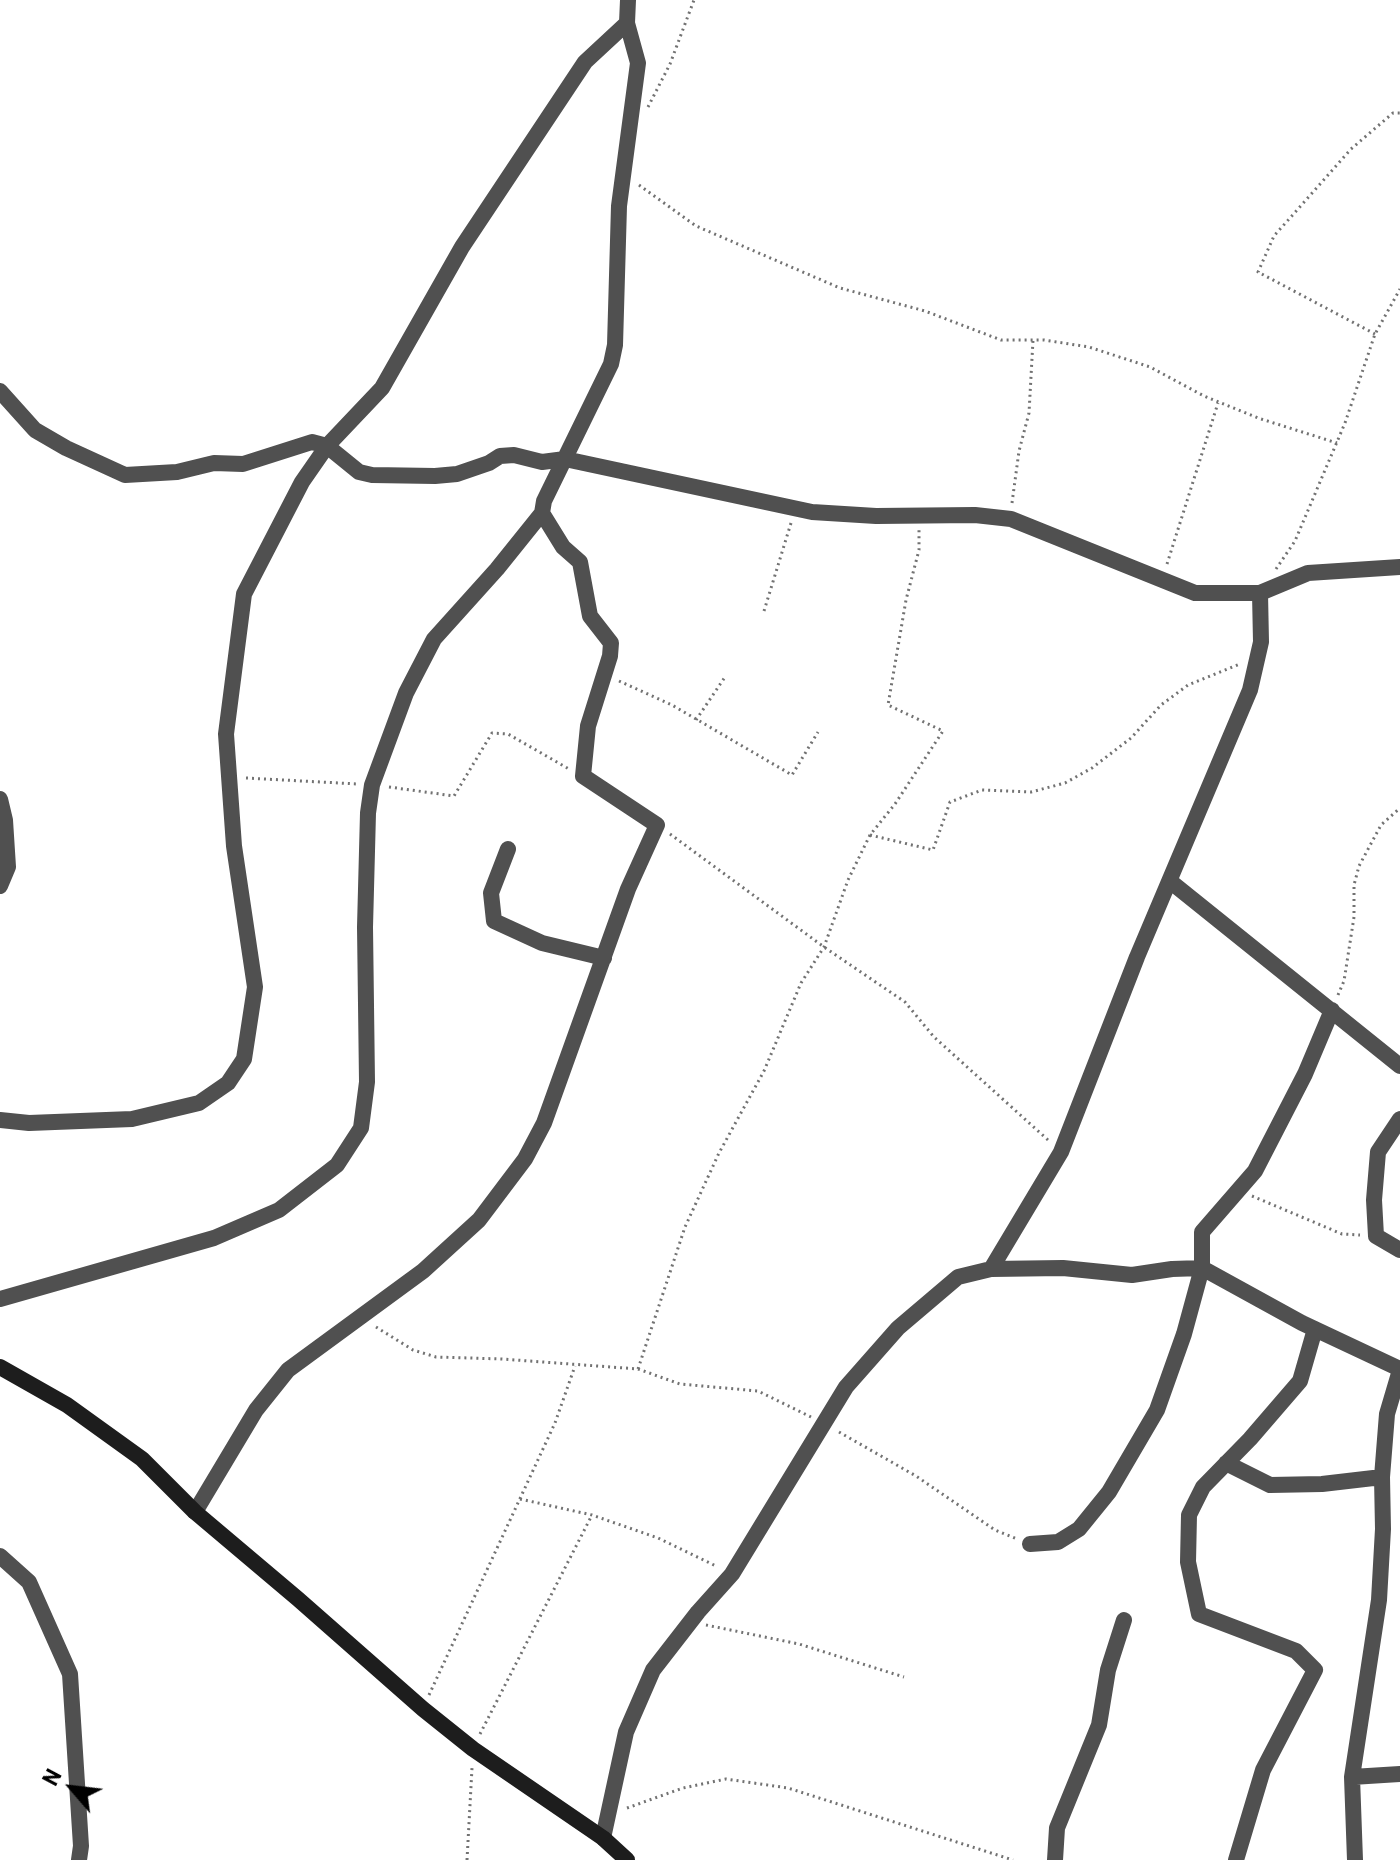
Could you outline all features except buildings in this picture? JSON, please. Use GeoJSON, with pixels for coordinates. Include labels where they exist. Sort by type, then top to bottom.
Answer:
{"type":"FeatureCollection","features":[{"type":"Feature","properties":{"kind":"main road"},"geometry":{"type":"LineString","coordinates":[[0,1367],[67,1405],[142,1459],[195,1512],[423,1709],[473,1749],[603,1838],[627,1860]]}},
{"type":"Feature","properties":{"kind":"street"},"geometry":{"type":"LineString","coordinates":[[0,1299],[214,1238],[279,1210],[337,1165],[361,1128],[367,1082],[365,913],[368,813],[372,785],[406,693],[434,639],[542,513],[544,501],[611,364],[615,345],[619,206],[638,63],[627,23],[628,0]]}},
{"type":"Feature","properties":{"kind":"street"},"geometry":{"type":"LineString","coordinates":[[0,1120],[29,1123],[132,1119],[199,1103],[228,1083],[244,1059],[255,987],[234,846],[226,734],[244,594],[302,482],[327,446],[382,388],[462,247],[585,62],[627,23]]}},
{"type":"Feature","properties":{"kind":"street"},"geometry":{"type":"LineString","coordinates":[[0,391],[35,430],[125,475],[177,472],[214,463],[243,464],[312,442],[327,446],[359,472],[372,475],[457,474],[500,456],[514,455],[542,462],[565,459],[812,512],[876,516],[975,515],[1011,519],[1195,593],[1260,593],[1308,573],[1400,567]]}},
{"type":"Feature","properties":{"kind":"street"},"geometry":{"type":"LineString","coordinates":[[195,1512],[256,1410],[288,1370],[423,1271],[479,1220],[525,1159],[544,1123],[628,889],[657,825],[583,776],[588,726],[611,643],[590,616],[580,562],[563,547],[542,513]]}},
{"type":"Feature","properties":{"kind":"street"},"geometry":{"type":"LineString","coordinates":[[991,1269],[1061,1152],[1137,957],[1250,690],[1261,642],[1260,593]]}},
{"type":"Feature","properties":{"kind":"street"},"geometry":{"type":"LineString","coordinates":[[0,799],[5,820],[8,867],[0,886]]}},
{"type":"Feature","properties":{"kind":"street"},"geometry":{"type":"LineString","coordinates":[[508,849],[491,893],[494,921],[542,943],[604,958]]}},
{"type":"Feature","properties":{"kind":"street"},"geometry":{"type":"LineString","coordinates":[[1171,882],[1400,1066]]}},
{"type":"Feature","properties":{"kind":"street"},"geometry":{"type":"LineString","coordinates":[[1030,1544],[1058,1542],[1079,1529],[1109,1492],[1157,1410],[1184,1334],[1202,1268],[1202,1232],[1255,1171],[1305,1074],[1332,1010]]}},
{"type":"Feature","properties":{"kind":"street"},"geometry":{"type":"LineString","coordinates":[[1400,1119],[1378,1152],[1374,1200],[1376,1236],[1400,1250]]}},
{"type":"Feature","properties":{"kind":"street"},"geometry":{"type":"LineString","coordinates":[[603,1838],[626,1732],[653,1670],[732,1574],[846,1387],[898,1328],[958,1277],[991,1269],[1063,1268],[1132,1275],[1202,1268],[1315,1329],[1400,1370],[1387,1414],[1379,1600],[1352,1777],[1355,1860]]}},
{"type":"Feature","properties":{"kind":"street"},"geometry":{"type":"LineString","coordinates":[[1236,1860],[1263,1770],[1315,1670],[1296,1651],[1199,1614],[1188,1562],[1189,1515],[1203,1487],[1300,1381],[1315,1329]]}},
{"type":"Feature","properties":{"kind":"street"},"geometry":{"type":"LineString","coordinates":[[1226,1463],[1270,1485],[1322,1484],[1382,1477]]}},
{"type":"Feature","properties":{"kind":"street"},"geometry":{"type":"LineString","coordinates":[[0,1556],[29,1582],[70,1674],[81,1846],[79,1860]]}},
{"type":"Feature","properties":{"kind":"street"},"geometry":{"type":"LineString","coordinates":[[1055,1860],[1057,1828],[1099,1725],[1108,1670],[1124,1620]]}},
{"type":"Feature","properties":{"kind":"street"},"geometry":{"type":"LineString","coordinates":[[1352,1777],[1400,1774]]}},
{"type":"Feature","properties":{"kind":"path"},"geometry":{"type":"LineString","coordinates":[[644,115],[670,64],[694,0]]}},
{"type":"Feature","properties":{"kind":"path"},"geometry":{"type":"LineString","coordinates":[[1375,334],[1258,272],[1274,236],[1351,149],[1393,113],[1400,113]]}},
{"type":"Feature","properties":{"kind":"path"},"geometry":{"type":"LineString","coordinates":[[623,174],[696,226],[840,288],[925,311],[1001,340],[1033,340],[1089,347],[1150,367],[1218,402],[1258,418],[1337,443]]}},
{"type":"Feature","properties":{"kind":"path"},"geometry":{"type":"LineString","coordinates":[[1260,593],[1295,541],[1337,443],[1375,334],[1400,289]]}},
{"type":"Feature","properties":{"kind":"path"},"geometry":{"type":"LineString","coordinates":[[1011,519],[1019,451],[1029,413],[1033,340]]}},
{"type":"Feature","properties":{"kind":"path"},"geometry":{"type":"LineString","coordinates":[[1163,579],[1218,402]]}},
{"type":"Feature","properties":{"kind":"path"},"geometry":{"type":"LineString","coordinates":[[764,611],[795,508]]}},
{"type":"Feature","properties":{"kind":"path"},"geometry":{"type":"LineString","coordinates":[[638,1369],[685,1227],[719,1153],[764,1071],[801,983],[824,947],[848,880],[870,835],[895,804],[943,731],[888,705],[906,600],[919,550],[920,514]]}},
{"type":"Feature","properties":{"kind":"path"},"geometry":{"type":"LineString","coordinates":[[870,835],[933,850],[950,802],[982,790],[1031,792],[1065,783],[1092,768],[1131,738],[1161,705],[1188,685],[1239,665],[1261,642]]}},
{"type":"Feature","properties":{"kind":"path"},"geometry":{"type":"LineString","coordinates":[[604,674],[672,705],[792,775],[818,732]]}},
{"type":"Feature","properties":{"kind":"path"},"geometry":{"type":"LineString","coordinates":[[696,720],[725,677]]}},
{"type":"Feature","properties":{"kind":"path"},"geometry":{"type":"LineString","coordinates":[[229,777],[372,785],[454,796],[492,733],[508,734],[583,776]]}},
{"type":"Feature","properties":{"kind":"path"},"geometry":{"type":"LineString","coordinates":[[1332,1010],[1344,981],[1354,917],[1354,885],[1359,866],[1381,825],[1400,808]]}},
{"type":"Feature","properties":{"kind":"path"},"geometry":{"type":"LineString","coordinates":[[657,825],[905,1002],[934,1037],[1061,1152]]}},
{"type":"Feature","properties":{"kind":"path"},"geometry":{"type":"LineString","coordinates":[[1237,1190],[1342,1234],[1376,1236]]}},
{"type":"Feature","properties":{"kind":"path"},"geometry":{"type":"LineString","coordinates":[[359,1316],[413,1350],[436,1357],[638,1369],[680,1384],[758,1391],[823,1422],[916,1476],[995,1530],[1030,1544]]}},
{"type":"Feature","properties":{"kind":"path"},"geometry":{"type":"LineString","coordinates":[[423,1709],[555,1423],[576,1365]]}},
{"type":"Feature","properties":{"kind":"path"},"geometry":{"type":"LineString","coordinates":[[520,1499],[592,1515],[658,1538],[732,1574]]}},
{"type":"Feature","properties":{"kind":"path"},"geometry":{"type":"LineString","coordinates":[[467,1860],[473,1749],[592,1515]]}},
{"type":"Feature","properties":{"kind":"path"},"geometry":{"type":"LineString","coordinates":[[690,1622],[799,1644],[904,1677]]}},
{"type":"Feature","properties":{"kind":"path"},"geometry":{"type":"LineString","coordinates":[[608,1815],[683,1788],[726,1779],[788,1788],[1013,1860]]}}]}
